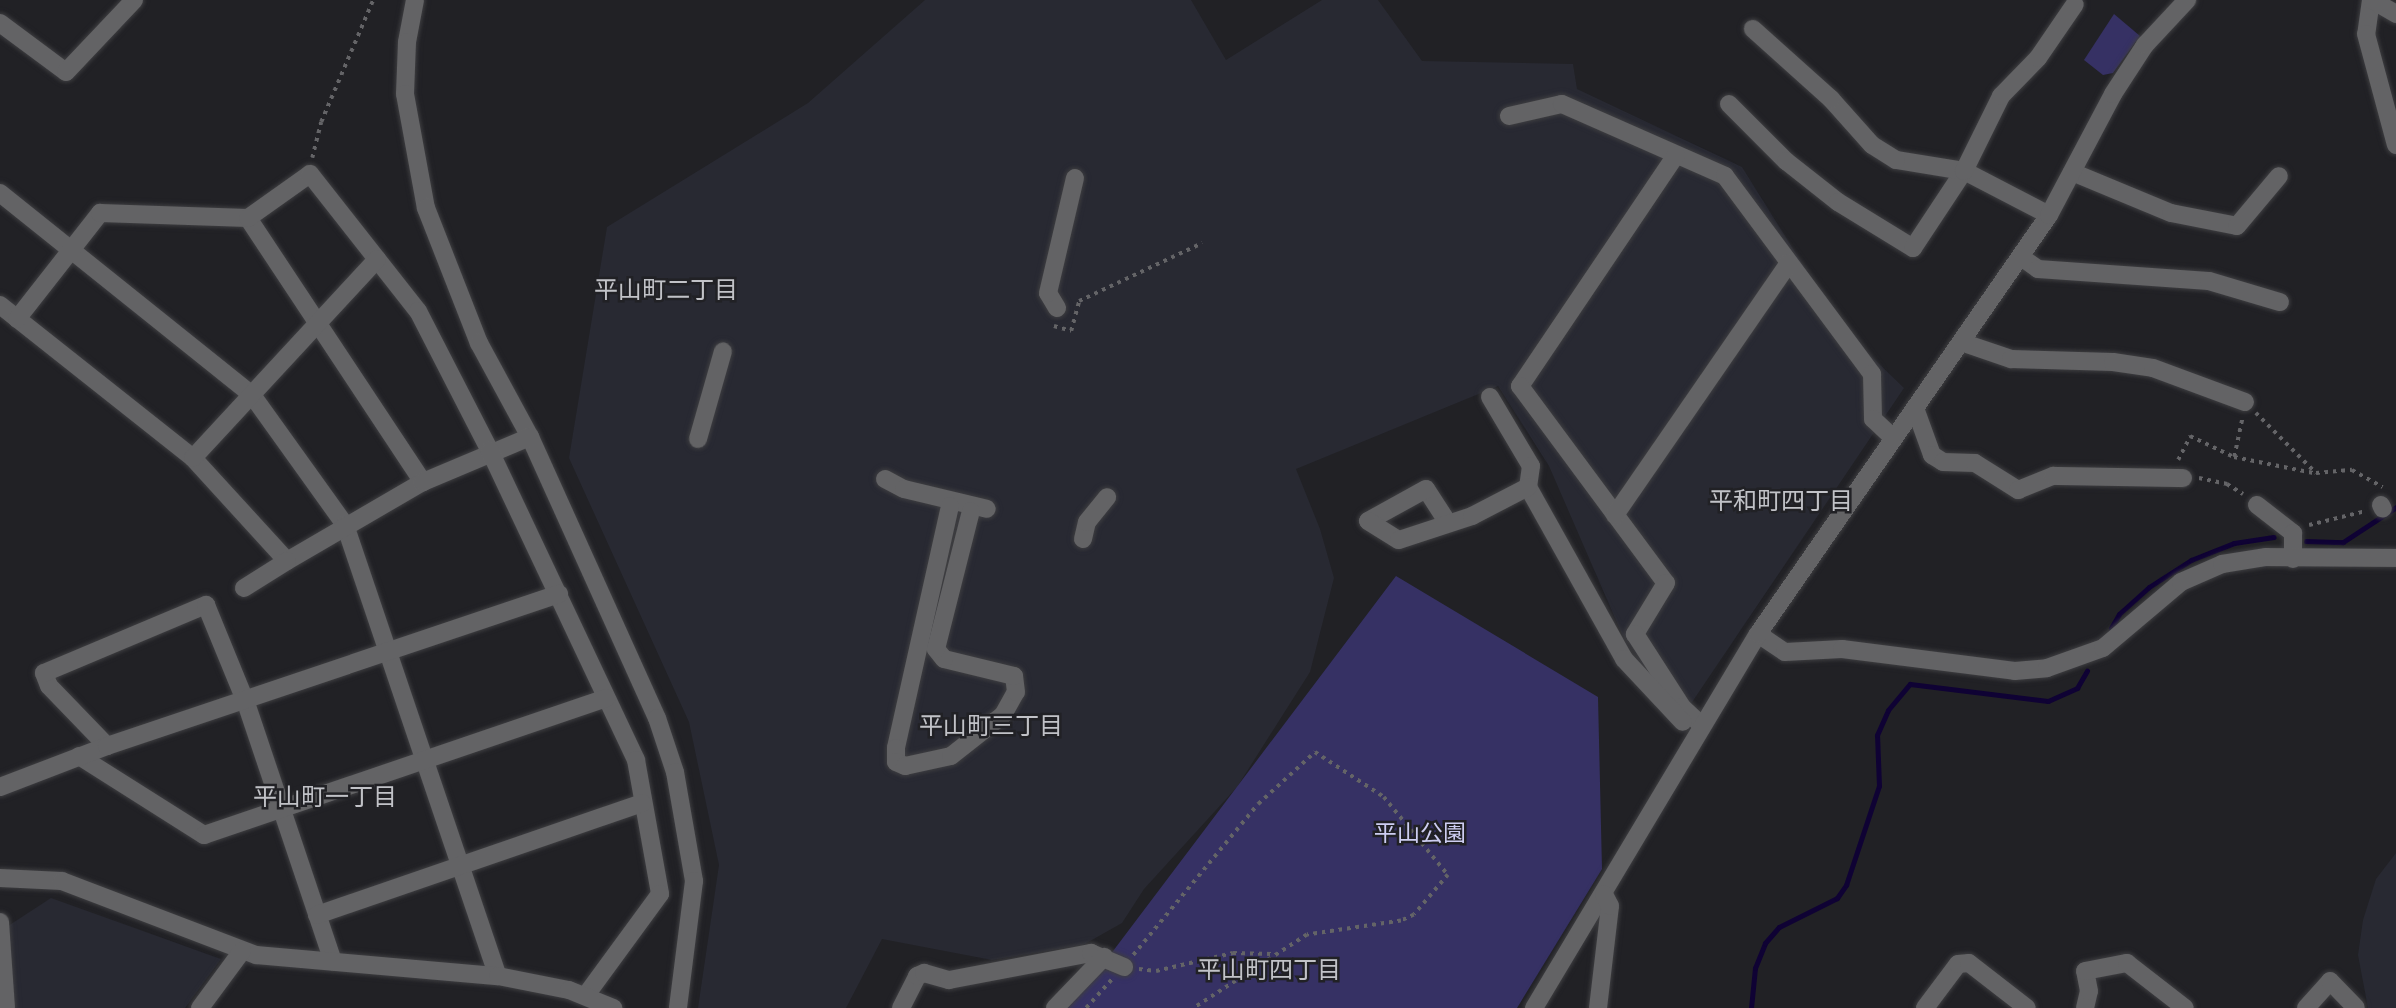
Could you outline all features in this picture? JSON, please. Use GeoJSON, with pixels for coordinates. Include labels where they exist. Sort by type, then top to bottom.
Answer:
{"type":"FeatureCollection","features":[{"type":"Feature","properties":{"kind":"street"},"geometry":{"type":"LineString","coordinates":[[1,26],[66,72],[134,0]]}},
{"type":"Feature","properties":{"kind":"street"},"geometry":{"type":"LineString","coordinates":[[415,0],[407,42],[405,94],[426,208],[479,343],[530,437],[657,718],[676,772],[694,881],[678,1008]]}},
{"type":"Feature","properties":{"kind":"street"},"geometry":{"type":"LineString","coordinates":[[1534,1008],[1604,894],[1699,728],[1758,634],[1891,436],[1964,342],[2049,215],[2145,45],[2187,0]]}},
{"type":"Feature","properties":{"kind":"street"},"geometry":{"type":"LineString","coordinates":[[2396,14],[2372,0],[2366,34],[2396,145]]}},
{"type":"Feature","properties":{"kind":"street"},"geometry":{"type":"LineString","coordinates":[[1729,104],[1786,161],[1838,202],[1913,248],[1964,171],[2001,96],[2038,58],[2074,4]]}},
{"type":"Feature","properties":{"kind":"street"},"geometry":{"type":"LineString","coordinates":[[1753,29],[1831,99],[1872,145],[1896,160],[1964,171],[2049,215]]}},
{"type":"Feature","properties":{"kind":"street"},"geometry":{"type":"LineString","coordinates":[[1509,116],[1562,104],[1725,176],[1837,332],[1872,374],[1873,419],[1891,436]]}},
{"type":"Feature","properties":{"kind":"street"},"geometry":{"type":"LineString","coordinates":[[1676,155],[1520,386],[1666,583],[1635,634],[1682,707],[1699,728]]}},
{"type":"Feature","properties":{"kind":"street"},"geometry":{"type":"LineString","coordinates":[[2072,172],[2171,213],[2237,226],[2279,176]]}},
{"type":"Feature","properties":{"kind":"street"},"geometry":{"type":"LineString","coordinates":[[17,319],[69,247],[100,213],[248,218],[310,174],[418,311],[490,451],[636,760],[660,894],[586,995]]}},
{"type":"Feature","properties":{"kind":"street"},"geometry":{"type":"LineString","coordinates":[[1057,308],[1048,293],[1075,178]]}},
{"type":"Feature","properties":{"kind":"street"},"geometry":{"type":"LineString","coordinates":[[0,193],[251,394],[345,524],[385,654],[498,976]]}},
{"type":"Feature","properties":{"kind":"street"},"geometry":{"type":"LineString","coordinates":[[248,218],[316,325],[423,482]]}},
{"type":"Feature","properties":{"kind":"street"},"geometry":{"type":"LineString","coordinates":[[2021,257],[2038,269],[2208,281],[2280,302]]}},
{"type":"Feature","properties":{"kind":"street"},"geometry":{"type":"LineString","coordinates":[[193,458],[377,259]]}},
{"type":"Feature","properties":{"kind":"street"},"geometry":{"type":"LineString","coordinates":[[1615,514],[1788,264]]}},
{"type":"Feature","properties":{"kind":"street"},"geometry":{"type":"LineString","coordinates":[[0,305],[193,458],[287,561]]}},
{"type":"Feature","properties":{"kind":"street"},"geometry":{"type":"LineString","coordinates":[[1964,342],[2011,359],[2153,368],[2245,402]]}},
{"type":"Feature","properties":{"kind":"street"},"geometry":{"type":"LineString","coordinates":[[698,439],[723,351]]}},
{"type":"Feature","properties":{"kind":"street"},"geometry":{"type":"LineString","coordinates":[[1490,397],[1531,466],[1528,487],[1624,659],[1682,721],[1699,728]]}},
{"type":"Feature","properties":{"kind":"street"},"geometry":{"type":"LineString","coordinates":[[1915,408],[1932,455],[1943,462],[1975,463],[2018,490],[2053,476],[2176,478]]}},
{"type":"Feature","properties":{"kind":"street"},"geometry":{"type":"LineString","coordinates":[[244,589],[345,524],[423,482],[490,451],[530,437]]}},
{"type":"Feature","properties":{"kind":"street"},"geometry":{"type":"LineString","coordinates":[[885,479],[904,489],[979,510],[936,649],[944,659],[1014,676],[1016,692],[1003,715],[951,756],[905,766],[897,762],[896,748],[950,506]]}},
{"type":"Feature","properties":{"kind":"street"},"geometry":{"type":"LineString","coordinates":[[1448,523],[1528,487]]}},
{"type":"Feature","properties":{"kind":"street"},"geometry":{"type":"LineString","coordinates":[[1083,539],[1087,522],[1107,497]]}},
{"type":"Feature","properties":{"kind":"street"},"geometry":{"type":"LineString","coordinates":[[2257,505],[2293,533],[2293,559]]}},
{"type":"Feature","properties":{"kind":"street"},"geometry":{"type":"LineString","coordinates":[[1758,634],[1785,652],[1842,649],[2015,671],[2048,668],[2104,648],[2194,574],[2245,559],[2396,558]]}},
{"type":"Feature","properties":{"kind":"street"},"geometry":{"type":"LineString","coordinates":[[0,787],[107,746],[559,594]]}},
{"type":"Feature","properties":{"kind":"street"},"geometry":{"type":"LineString","coordinates":[[107,746],[49,685],[44,673],[206,605],[245,700],[333,962]]}},
{"type":"Feature","properties":{"kind":"street"},"geometry":{"type":"LineString","coordinates":[[79,757],[204,835],[281,806],[606,698]]}},
{"type":"Feature","properties":{"kind":"street"},"geometry":{"type":"LineString","coordinates":[[317,915],[642,803]]}},
{"type":"Feature","properties":{"kind":"street"},"geometry":{"type":"LineString","coordinates":[[0,878],[62,881],[242,951],[333,962],[498,976],[586,995],[614,1008]]}},
{"type":"Feature","properties":{"kind":"street"},"geometry":{"type":"LineString","coordinates":[[1598,1008],[1610,906],[1604,894]]}},
{"type":"Feature","properties":{"kind":"street"},"geometry":{"type":"LineString","coordinates":[[0,922],[6,1008]]}},
{"type":"Feature","properties":{"kind":"street"},"geometry":{"type":"LineString","coordinates":[[200,1008],[242,951]]}},
{"type":"Feature","properties":{"kind":"street"},"geometry":{"type":"LineString","coordinates":[[901,1008],[916,976],[924,973],[948,980],[1091,953],[1124,967]]}},
{"type":"Feature","properties":{"kind":"street"},"geometry":{"type":"LineString","coordinates":[[1055,1008],[1104,957]]}},
{"type":"Feature","properties":{"kind":"street"},"geometry":{"type":"LineString","coordinates":[[1925,1008],[1958,964],[1969,963],[2027,1008]]}},
{"type":"Feature","properties":{"kind":"street"},"geometry":{"type":"LineString","coordinates":[[2085,1008],[2089,990],[2085,971],[2127,963],[2185,1008]]}},
{"type":"Feature","properties":{"kind":"street"},"geometry":{"type":"LineString","coordinates":[[2305,1008],[2330,981],[2356,1008]]}},
{"type":"Feature","properties":{"kind":"path"},"geometry":{"type":"LineString","coordinates":[[310,174],[321,122],[373,0]]}},
{"type":"Feature","properties":{"kind":"path"},"geometry":{"type":"LineString","coordinates":[[1042,322],[1071,331],[1079,301],[1202,243]]}},
{"type":"Feature","properties":{"kind":"path"},"geometry":{"type":"LineString","coordinates":[[2234,457],[2245,402]]}},
{"type":"Feature","properties":{"kind":"path"},"geometry":{"type":"LineString","coordinates":[[2245,402],[2316,473]]}},
{"type":"Feature","properties":{"kind":"path"},"geometry":{"type":"LineString","coordinates":[[2257,505],[2220,482],[2176,478],[2190,436],[2234,457],[2316,473],[2352,470],[2376,480],[2389,493],[2382,507],[2293,533]]}},
{"type":"Feature","properties":{"kind":"path"},"geometry":{"type":"LineString","coordinates":[[1086,1008],[1124,967],[1258,804],[1315,752],[1384,797],[1448,875],[1414,915],[1401,921],[1318,931],[1274,954],[1194,1008]]}},
{"type":"Feature","properties":{"kind":"path"},"geometry":{"type":"LineString","coordinates":[[1124,967],[1156,971],[1233,953],[1274,954]]}},
{"type":"Feature","properties":{"kind":"shaded area"},"geometry":{"type":"Polygon","coordinates":[[[925,0],[1191,0],[1226,60],[1322,0],[1378,0],[1422,61],[1573,64],[1577,89],[1742,167],[1843,329],[1904,388],[1682,717],[1622,634],[1549,466],[1498,386],[1296,469],[1320,529],[1334,578],[1310,672],[1237,787],[1144,889],[1122,923],[1083,945],[992,960],[882,939],[846,1008],[698,1008],[719,865],[689,722],[569,458],[607,227],[808,103],[925,0]]]}},
{"type":"Feature","properties":{"kind":"shaded area"},"geometry":{"type":"Polygon","coordinates":[[[2396,853],[2396,1008],[2368,1008],[2358,955],[2363,920],[2376,879],[2396,853]]]}},
{"type":"Feature","properties":{"kind":"shaded area"},"geometry":{"type":"Polygon","coordinates":[[[51,898],[221,959],[185,1008],[15,1008],[8,926],[51,898]]]}},
{"type":"Feature","properties":{"kind":"green space"},"geometry":{"type":"Polygon","coordinates":[[[2114,14],[2140,36],[2113,73],[2103,75],[2084,60],[2114,14]]]}},
{"type":"Feature","properties":{"kind":"green space","name":"平山公園"},"geometry":{"type":"Polygon","coordinates":[[[1396,576],[1598,697],[1602,869],[1517,1008],[1063,1008],[1104,963],[1396,576]]]}},
{"type":"Feature","properties":{"kind":"waterway"},"geometry":{"type":"LineString","coordinates":[[2306,541],[2343,542],[2396,507]]}},
{"type":"Feature","properties":{"kind":"waterway"},"geometry":{"type":"LineString","coordinates":[[2111,628],[2119,614],[2149,587],[2191,560],[2234,543],[2274,537]]}},
{"type":"Feature","properties":{"kind":"waterway"},"geometry":{"type":"LineString","coordinates":[[1751,1008],[1755,968],[1765,943],[1779,927],[1837,898],[1846,885],[1879,786],[1877,735],[1888,710],[1910,684],[2048,701],[2077,688],[2087,671]]}},
{"type":"Feature","properties":{"kind":"district","name":"平山町二丁目"},"geometry":{"type":"Point","coordinates":[666,290]}},
{"type":"Feature","properties":{"kind":"district","name":"平和町四丁目"},"geometry":{"type":"Point","coordinates":[1781,501]}},
{"type":"Feature","properties":{"kind":"district","name":"平山町三丁目"},"geometry":{"type":"Point","coordinates":[991,726]}},
{"type":"Feature","properties":{"kind":"district","name":"平山町一丁目"},"geometry":{"type":"Point","coordinates":[325,797]}},
{"type":"Feature","properties":{"kind":"district","name":"平山町四丁目"},"geometry":{"type":"Point","coordinates":[1269,970]}}]}
